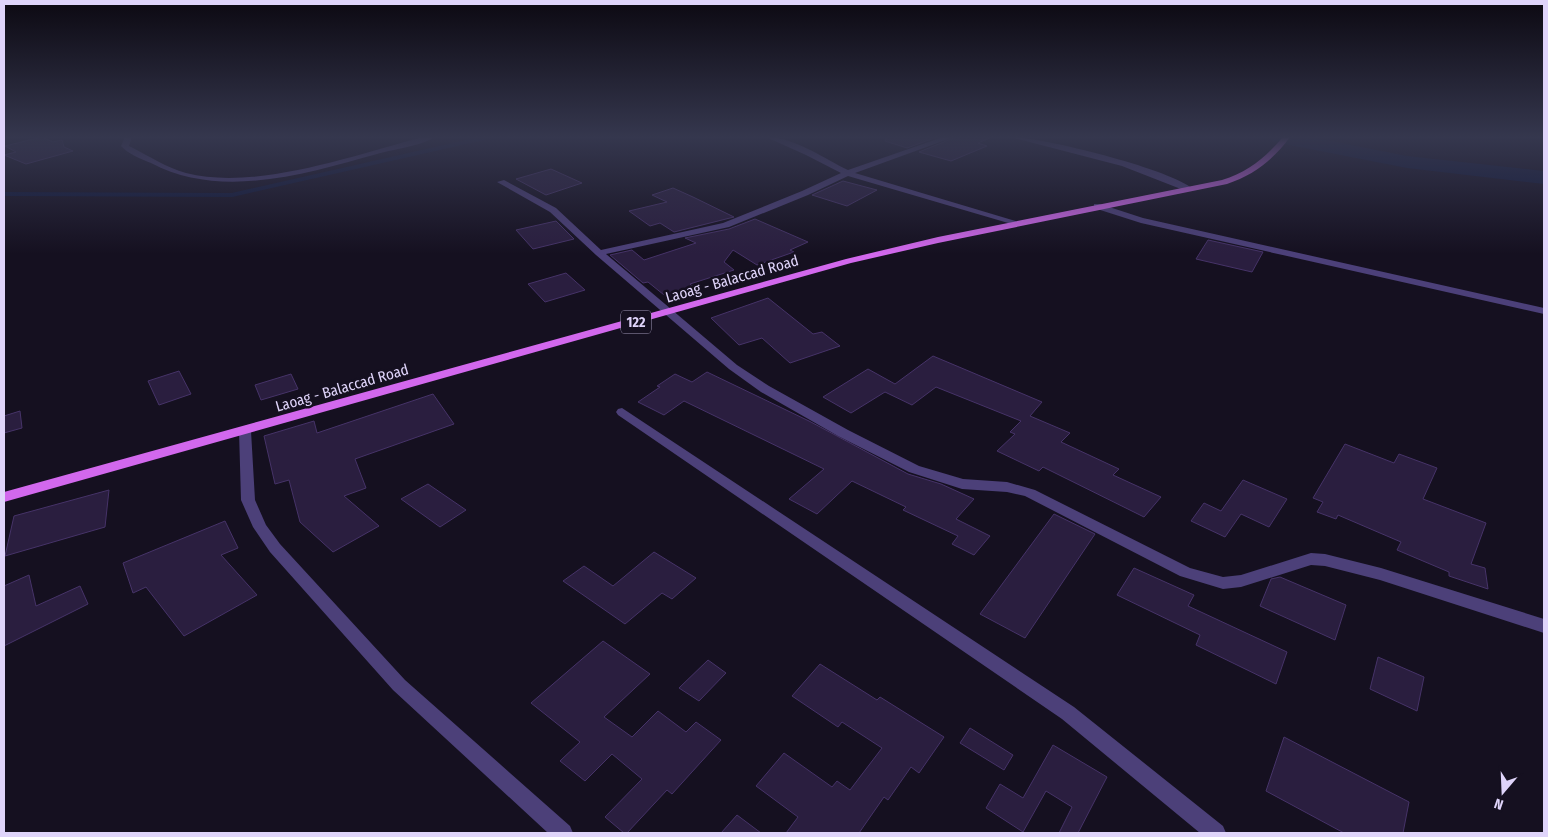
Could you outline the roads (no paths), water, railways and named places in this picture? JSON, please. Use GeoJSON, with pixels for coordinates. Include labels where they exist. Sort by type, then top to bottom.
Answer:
{"type":"FeatureCollection","features":[{"type":"Feature","properties":{"kind":"main road","name":"Laoag - Balaccad Road"},"geometry":{"type":"LineString","coordinates":[[4,497],[246,431],[849,261],[1018,223],[1189,189],[1243,176]]}},
{"type":"Feature","properties":{"kind":"street"},"geometry":{"type":"LineString","coordinates":[[188,176],[234,179],[254,176]]}},
{"type":"Feature","properties":{"kind":"street"},"geometry":{"type":"LineString","coordinates":[[599,253],[726,225],[805,193],[841,176]]}},
{"type":"Feature","properties":{"kind":"street"},"geometry":{"type":"LineString","coordinates":[[857,176],[1018,223]]}},
{"type":"Feature","properties":{"kind":"street"},"geometry":{"type":"LineString","coordinates":[[1161,176],[1189,189]]}},
{"type":"Feature","properties":{"kind":"street"},"geometry":{"type":"LineString","coordinates":[[501,182],[553,210],[599,253],[747,377],[882,454],[946,480],[977,486],[1007,487],[1030,493],[1185,572],[1204,579],[1223,583],[1241,582],[1312,559],[1325,560],[1381,574],[1544,626]]}},
{"type":"Feature","properties":{"kind":"street"},"geometry":{"type":"LineString","coordinates":[[1097,206],[1141,220],[1544,311]]}},
{"type":"Feature","properties":{"kind":"street"},"geometry":{"type":"LineString","coordinates":[[622,412],[1068,713],[1216,833]]}},
{"type":"Feature","properties":{"kind":"street"},"geometry":{"type":"LineString","coordinates":[[246,431],[248,500],[260,527],[275,548],[399,685],[563,833]]}},
{"type":"Feature","properties":{"kind":"waterway"},"geometry":{"type":"LineString","coordinates":[[4,194],[232,195],[316,176]]}},
{"type":"Feature","properties":{"kind":"waterway"},"geometry":{"type":"LineString","coordinates":[[1527,176],[1544,178]]}}]}
